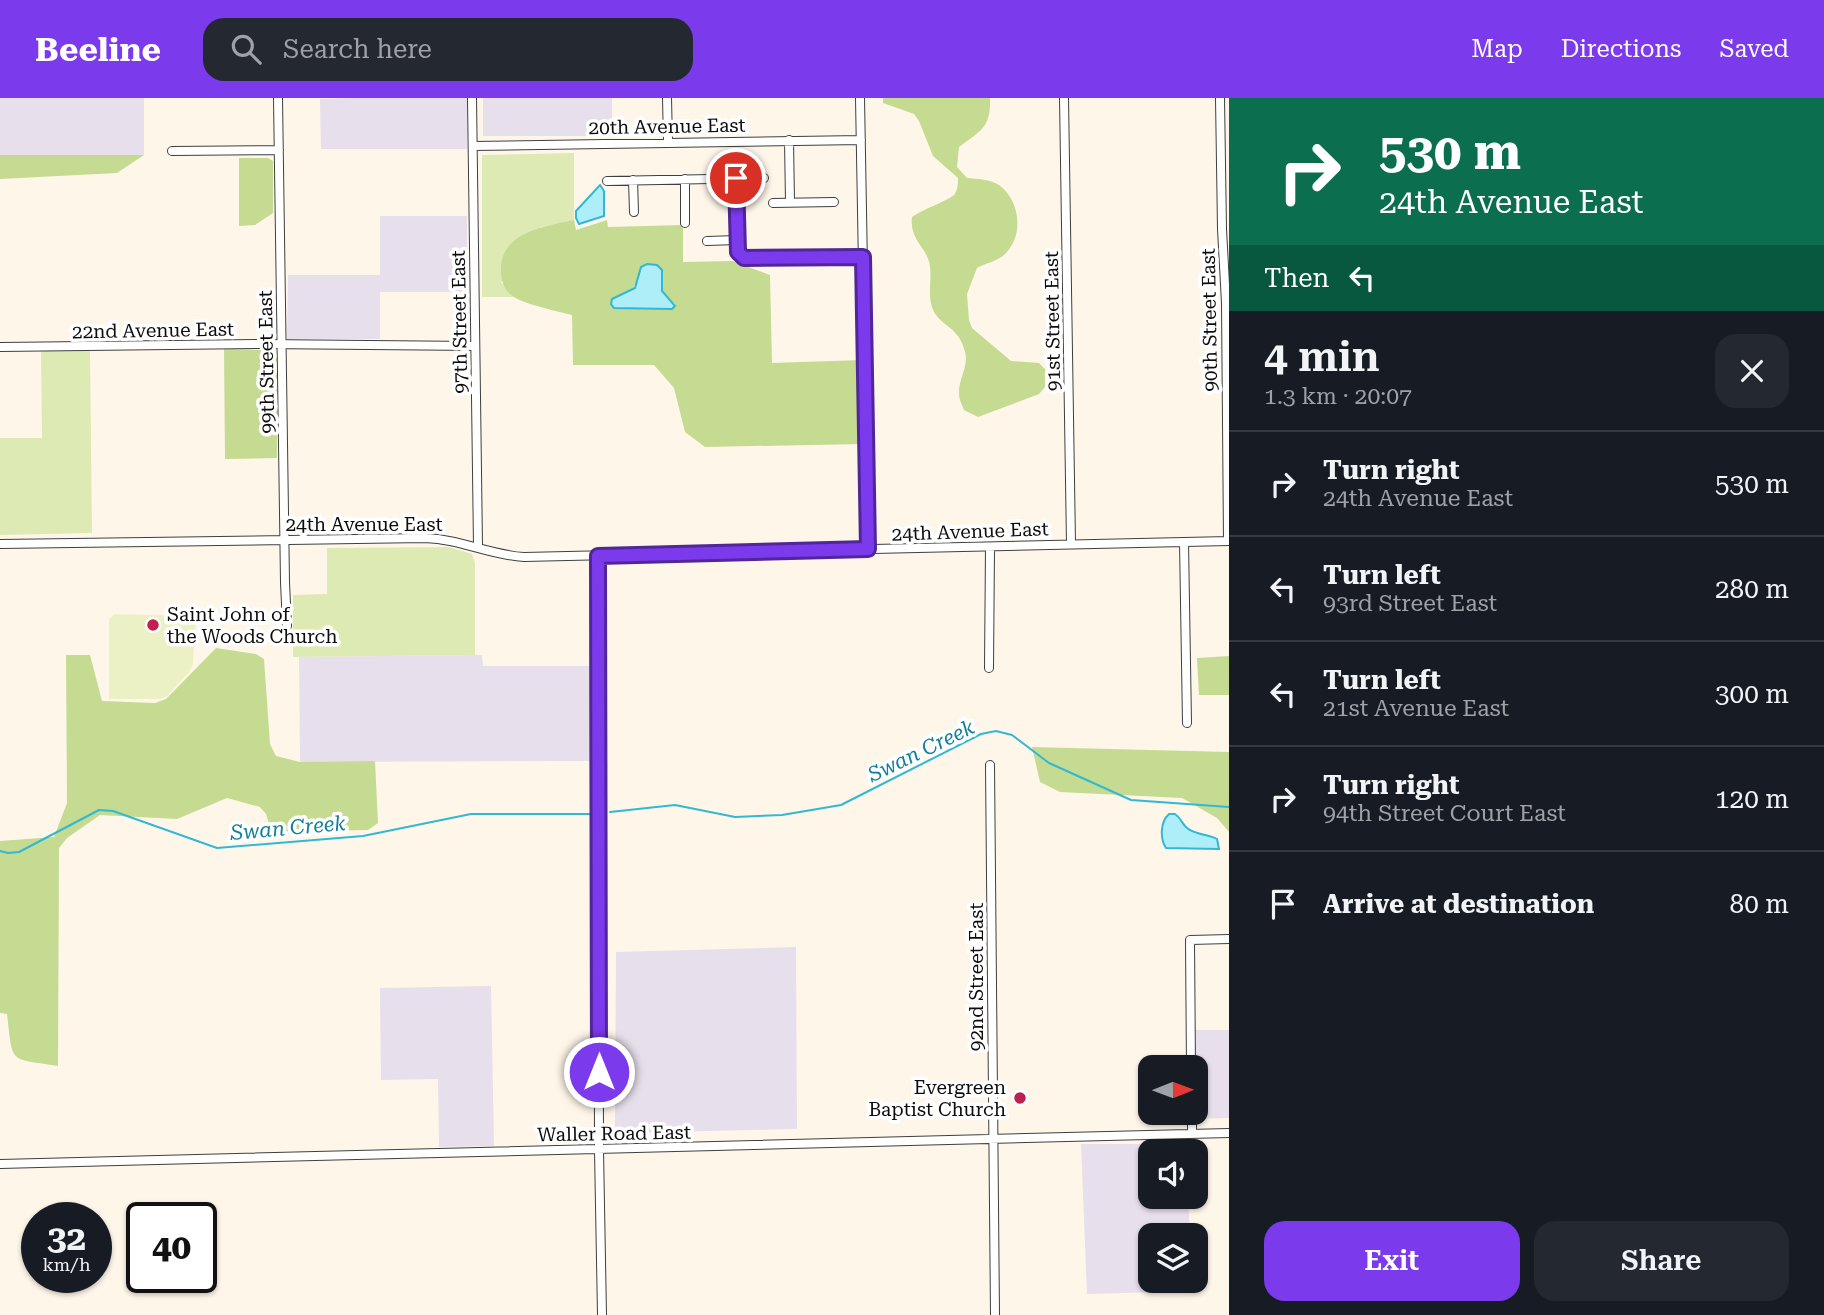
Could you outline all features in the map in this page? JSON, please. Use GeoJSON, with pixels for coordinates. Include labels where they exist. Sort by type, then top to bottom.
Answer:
{"type":"FeatureCollection","features":[{"type":"Feature","properties":{"kind":"street","name":"99th Street East"},"geometry":{"type":"LineString","coordinates":[[278,98],[287,626]]}},
{"type":"Feature","properties":{"kind":"street","name":"97th Street East"},"geometry":{"type":"LineString","coordinates":[[472,98],[478,546]]}},
{"type":"Feature","properties":{"kind":"street"},"geometry":{"type":"LineString","coordinates":[[667,98],[668,142]]}},
{"type":"Feature","properties":{"kind":"street"},"geometry":{"type":"LineString","coordinates":[[860,98],[868,549]]}},
{"type":"Feature","properties":{"kind":"street","name":"91st Street East"},"geometry":{"type":"LineString","coordinates":[[1064,98],[1071,544]]}},
{"type":"Feature","properties":{"kind":"street","name":"90th Street East"},"geometry":{"type":"LineString","coordinates":[[1220,98],[1226,303],[1228,541]]}},
{"type":"Feature","properties":{"kind":"street"},"geometry":{"type":"LineString","coordinates":[[789,140],[790,202]]}},
{"type":"Feature","properties":{"kind":"street","name":"20th Avenue East"},"geometry":{"type":"LineString","coordinates":[[473,146],[861,140]]}},
{"type":"Feature","properties":{"kind":"street"},"geometry":{"type":"LineString","coordinates":[[172,151],[279,150]]}},
{"type":"Feature","properties":{"kind":"street"},"geometry":{"type":"LineString","coordinates":[[736,178],[738,252],[747,259],[863,257]]}},
{"type":"Feature","properties":{"kind":"street"},"geometry":{"type":"LineString","coordinates":[[607,181],[764,178]]}},
{"type":"Feature","properties":{"kind":"street"},"geometry":{"type":"LineString","coordinates":[[685,179],[685,223]]}},
{"type":"Feature","properties":{"kind":"street"},"geometry":{"type":"LineString","coordinates":[[633,180],[634,212]]}},
{"type":"Feature","properties":{"kind":"street"},"geometry":{"type":"LineString","coordinates":[[774,203],[834,202]]}},
{"type":"Feature","properties":{"kind":"street"},"geometry":{"type":"LineString","coordinates":[[707,241],[737,240]]}},
{"type":"Feature","properties":{"kind":"street","name":"22nd Avenue East"},"geometry":{"type":"LineString","coordinates":[[0,347],[475,345]]}},
{"type":"Feature","properties":{"kind":"street","name":"24th Avenue East"},"geometry":{"type":"LineString","coordinates":[[0,544],[425,538],[452,540],[502,555],[598,556],[1228,541]]}},
{"type":"Feature","properties":{"kind":"street"},"geometry":{"type":"LineString","coordinates":[[1184,542],[1187,723]]}},
{"type":"Feature","properties":{"kind":"street"},"geometry":{"type":"LineString","coordinates":[[989,668],[990,547]]}},
{"type":"Feature","properties":{"kind":"street"},"geometry":{"type":"LineString","coordinates":[[598,556],[599,1150],[602,1315]]}},
{"type":"Feature","properties":{"kind":"street","name":"92nd Street East"},"geometry":{"type":"LineString","coordinates":[[990,765],[995,1315]]}},
{"type":"Feature","properties":{"kind":"street"},"geometry":{"type":"LineString","coordinates":[[1191,1055],[1190,940],[1229,939]]}},
{"type":"Feature","properties":{"kind":"street"},"geometry":{"type":"LineString","coordinates":[[1192,1125],[1192,1134]]}},
{"type":"Feature","properties":{"kind":"street","name":"Waller Road East"},"geometry":{"type":"LineString","coordinates":[[0,1164],[1229,1133]]}},
{"type":"Feature","properties":{"kind":"shaded area"},"geometry":{"type":"Polygon","coordinates":[[[0,98],[144,98],[144,155],[0,155],[0,98]]]}},
{"type":"Feature","properties":{"kind":"shaded area"},"geometry":{"type":"Polygon","coordinates":[[[468,98],[467,149],[321,149],[320,99],[468,98]]]}},
{"type":"Feature","properties":{"kind":"shaded area"},"geometry":{"type":"Polygon","coordinates":[[[483,98],[612,98],[612,136],[483,136],[483,98]]]}},
{"type":"Feature","properties":{"kind":"shaded area"},"geometry":{"type":"Polygon","coordinates":[[[380,216],[467,216],[467,292],[380,292],[380,339],[287,339],[288,275],[380,275],[380,216]]]}},
{"type":"Feature","properties":{"kind":"shaded area"},"geometry":{"type":"Polygon","coordinates":[[[482,655],[483,666],[595,666],[595,761],[300,762],[299,657],[482,655]]]}},
{"type":"Feature","properties":{"kind":"shaded area"},"geometry":{"type":"Polygon","coordinates":[[[796,947],[797,1129],[615,1133],[616,952],[796,947]]]}},
{"type":"Feature","properties":{"kind":"shaded area"},"geometry":{"type":"Polygon","coordinates":[[[491,986],[494,1146],[439,1147],[438,1079],[381,1080],[380,988],[491,986]]]}},
{"type":"Feature","properties":{"kind":"shaded area"},"geometry":{"type":"Polygon","coordinates":[[[1195,1030],[1229,1030],[1229,1118],[1208,1119],[1208,1055],[1195,1055],[1195,1030]]]}},
{"type":"Feature","properties":{"kind":"shaded area"},"geometry":{"type":"Polygon","coordinates":[[[1081,1144],[1138,1144],[1138,1209],[1189,1209],[1189,1223],[1138,1223],[1138,1293],[1087,1294],[1081,1144]]]}},
{"type":"Feature","properties":{"kind":"green space"},"geometry":{"type":"Polygon","coordinates":[[[883,98],[990,98],[989,116],[979,132],[959,147],[957,167],[967,178],[991,182],[1006,191],[1015,208],[1017,228],[1012,246],[1003,256],[977,268],[967,294],[969,320],[972,328],[1011,361],[1039,363],[1045,369],[1045,387],[1039,394],[978,417],[964,410],[959,394],[966,362],[965,352],[959,337],[933,310],[930,299],[929,260],[913,232],[912,225],[912,217],[954,195],[958,178],[933,156],[914,114],[883,103],[883,98]]]}},
{"type":"Feature","properties":{"kind":"green space"},"geometry":{"type":"Polygon","coordinates":[[[574,153],[574,220],[541,227],[501,282],[514,297],[482,297],[482,155],[574,153]]]}},
{"type":"Feature","properties":{"kind":"green space"},"geometry":{"type":"Polygon","coordinates":[[[0,155],[144,155],[117,173],[0,179],[0,155]]]}},
{"type":"Feature","properties":{"kind":"green space"},"geometry":{"type":"Polygon","coordinates":[[[239,158],[268,158],[273,161],[273,213],[255,225],[239,226],[239,158]]]}},
{"type":"Feature","properties":{"kind":"green space"},"geometry":{"type":"Polygon","coordinates":[[[574,220],[576,230],[607,220],[608,227],[683,225],[683,262],[732,261],[770,275],[772,363],[862,360],[862,444],[705,447],[685,432],[674,388],[654,365],[573,365],[572,315],[514,297],[505,289],[501,274],[503,257],[516,239],[538,228],[574,220]],[[641,267],[621,309],[672,309],[675,304],[663,295],[663,278],[641,267]]]}},
{"type":"Feature","properties":{"kind":"green space"},"geometry":{"type":"Polygon","coordinates":[[[224,349],[272,350],[277,354],[277,458],[225,459],[224,349]]]}},
{"type":"Feature","properties":{"kind":"green space"},"geometry":{"type":"Polygon","coordinates":[[[41,351],[90,351],[92,533],[0,535],[0,438],[42,438],[41,351]]]}},
{"type":"Feature","properties":{"kind":"green space"},"geometry":{"type":"Polygon","coordinates":[[[449,547],[472,554],[475,563],[475,655],[293,657],[293,595],[327,594],[327,548],[449,547]]]}},
{"type":"Feature","properties":{"kind":"green space"},"geometry":{"type":"Polygon","coordinates":[[[115,614],[196,616],[193,664],[167,696],[160,699],[109,699],[109,619],[115,614]]]}},
{"type":"Feature","properties":{"kind":"green space"},"geometry":{"type":"Polygon","coordinates":[[[216,648],[256,654],[264,659],[270,744],[276,756],[300,762],[375,761],[378,823],[368,830],[281,832],[271,830],[266,814],[260,807],[227,798],[177,819],[100,815],[67,838],[59,848],[58,1066],[21,1059],[16,1056],[10,1043],[7,1014],[0,1013],[0,841],[54,837],[67,803],[66,655],[90,655],[102,701],[155,703],[166,699],[216,648]]]}},
{"type":"Feature","properties":{"kind":"green space"},"geometry":{"type":"Polygon","coordinates":[[[1229,656],[1229,695],[1199,695],[1197,658],[1229,656]]]}},
{"type":"Feature","properties":{"kind":"green space"},"geometry":{"type":"Polygon","coordinates":[[[1032,747],[1229,752],[1229,832],[1217,818],[1182,798],[1060,792],[1040,782],[1032,747]]]}},
{"type":"Feature","properties":{"kind":"water"},"geometry":{"type":"Polygon","coordinates":[[[600,185],[604,191],[604,216],[579,224],[576,211],[600,185]]]}},
{"type":"Feature","properties":{"kind":"water"},"geometry":{"type":"Polygon","coordinates":[[[647,264],[657,265],[662,270],[662,291],[675,306],[672,309],[614,308],[612,299],[635,288],[641,267],[647,264]]]}},
{"type":"Feature","properties":{"kind":"water"},"geometry":{"type":"Polygon","coordinates":[[[1169,814],[1179,817],[1190,830],[1217,839],[1219,849],[1166,848],[1162,831],[1169,814]]]}},
{"type":"Feature","properties":{"kind":"waterway","name":"Swan Creek"},"geometry":{"type":"LineString","coordinates":[[610,812],[675,805],[735,817],[782,815],[841,805],[981,734],[996,731],[1012,735],[1049,763],[1131,800],[1229,807]]}},
{"type":"Feature","properties":{"kind":"waterway","name":"Swan Creek"},"geometry":{"type":"LineString","coordinates":[[0,851],[19,852],[99,810],[113,811],[217,848],[363,836],[471,814],[594,814]]}},
{"type":"Feature","properties":{"kind":"place","name":"Saint John of the Woods Church"},"geometry":{"type":"Point","coordinates":[153,625]}},
{"type":"Feature","properties":{"kind":"place","name":"Evergreen Baptist Church"},"geometry":{"type":"Point","coordinates":[1020,1098]}},
{"type":"Feature","properties":{"kind":"route"},"geometry":{"type":"LineString","coordinates":[[599,1072],[598,556],[868,549],[863,257],[744,258],[738,252],[736,178]]}}]}
